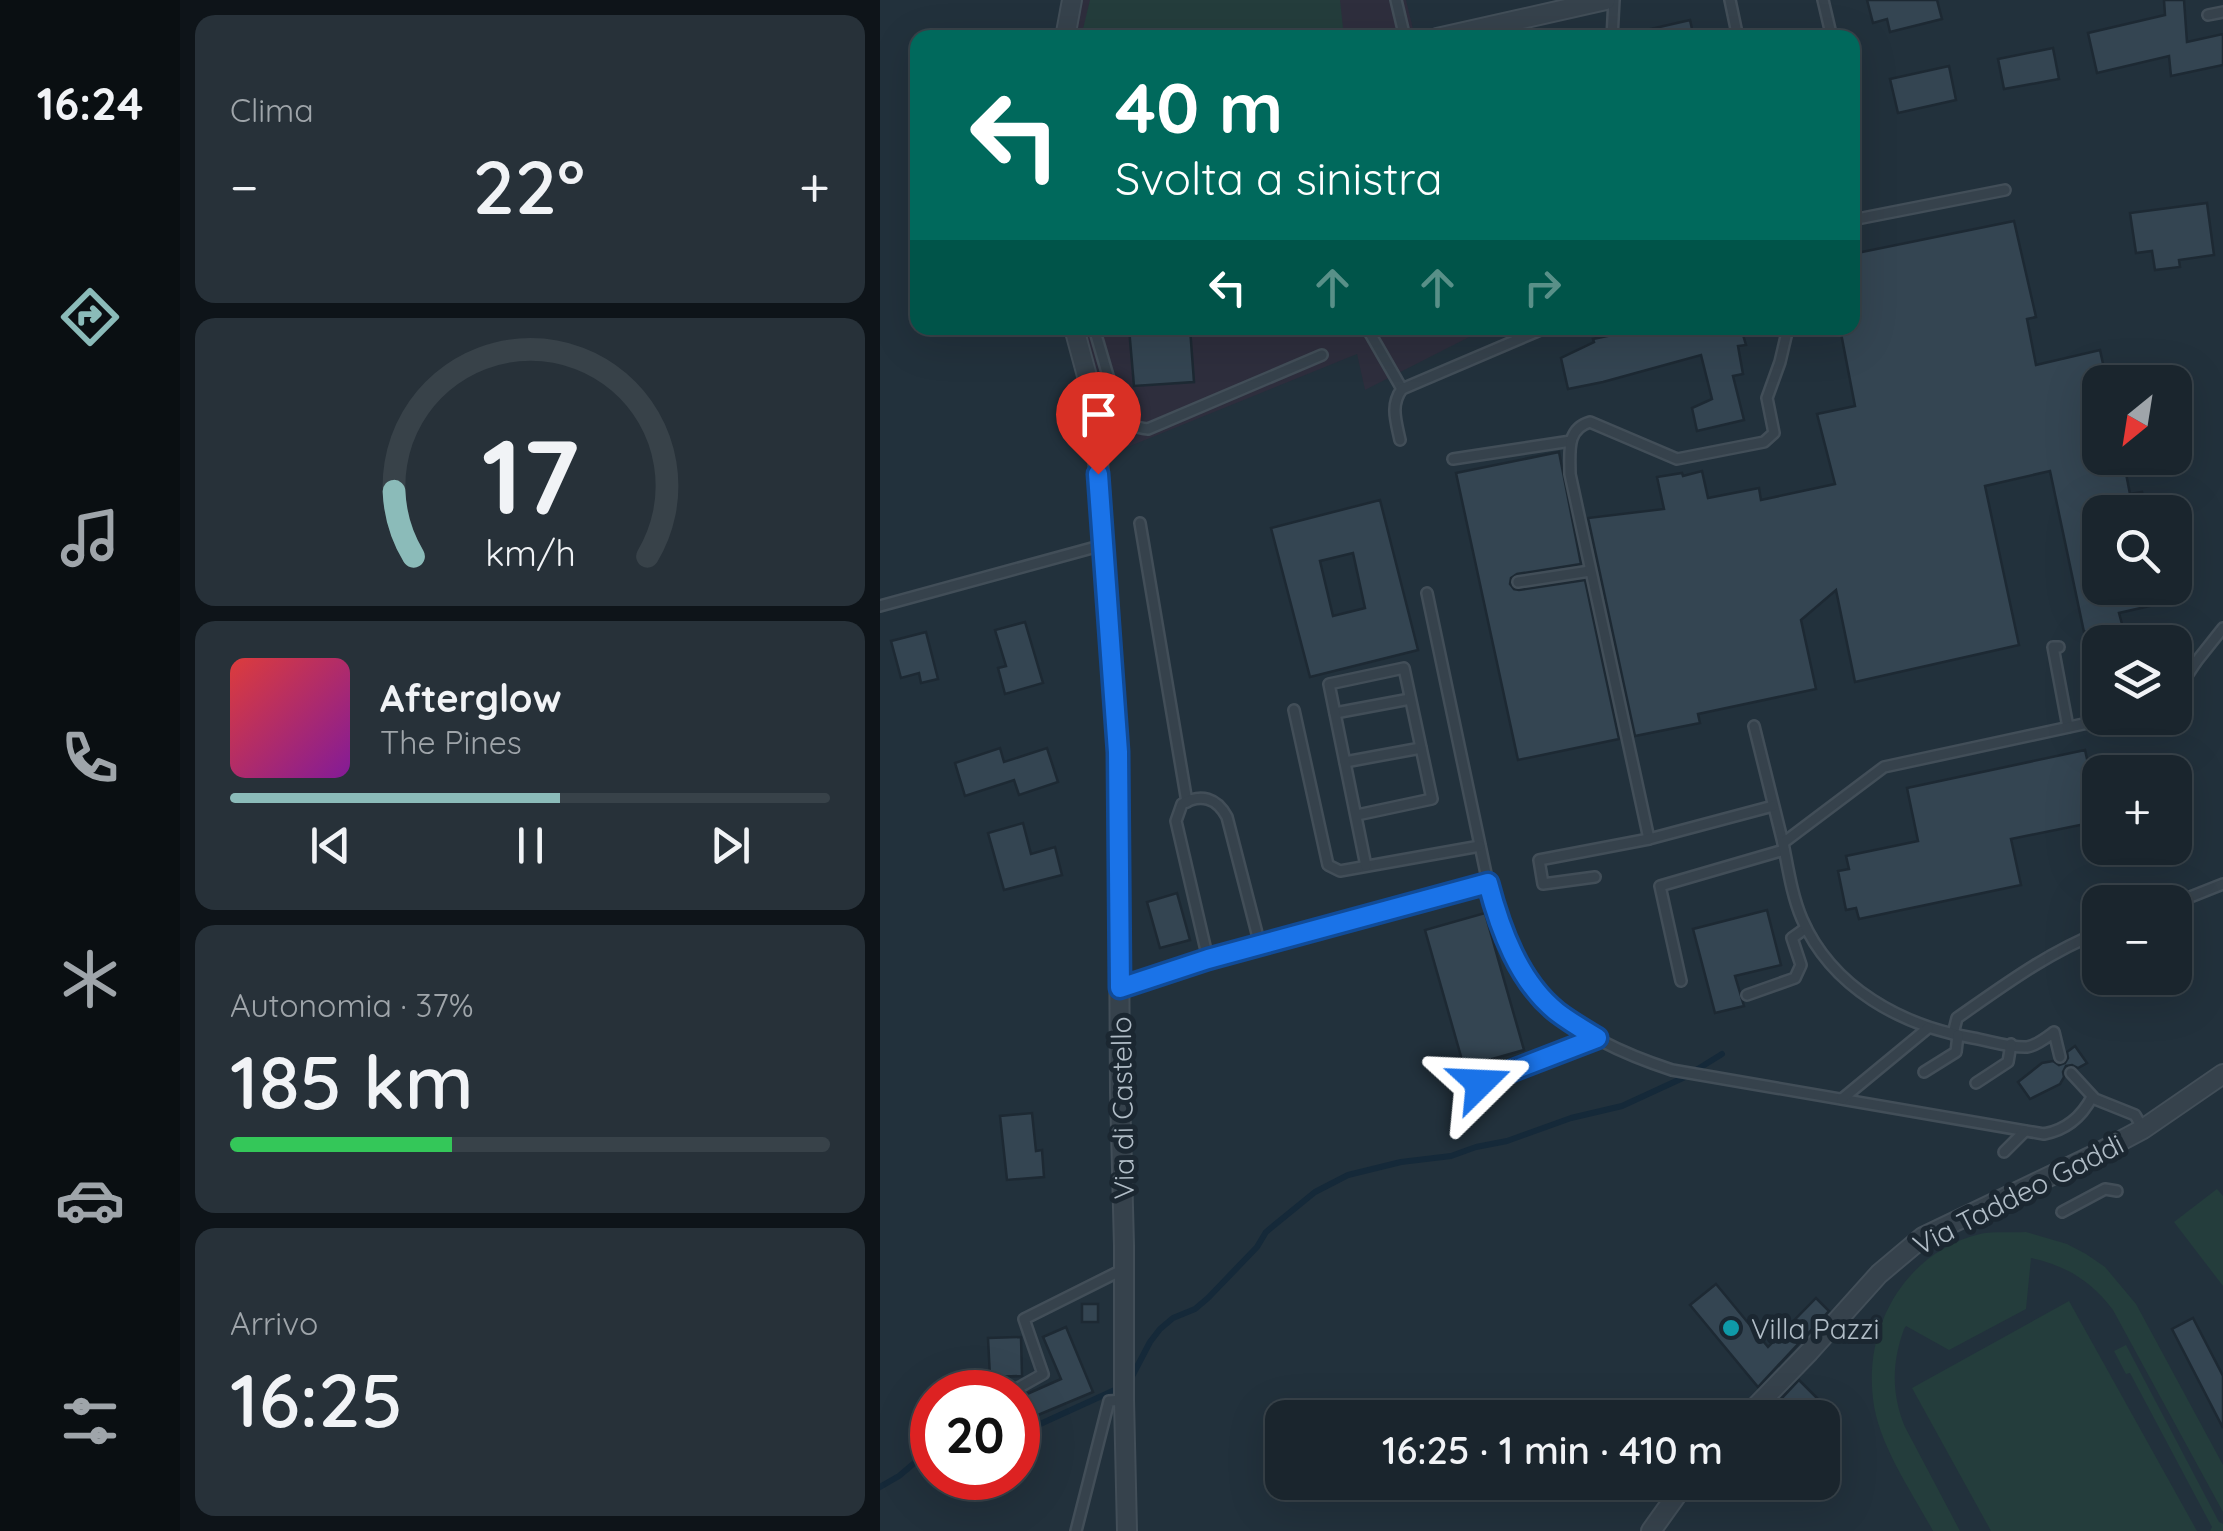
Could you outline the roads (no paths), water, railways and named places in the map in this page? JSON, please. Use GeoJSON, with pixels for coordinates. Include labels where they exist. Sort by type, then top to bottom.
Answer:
{"type":"FeatureCollection","features":[{"type":"Feature","properties":{"kind":"street"},"geometry":{"type":"LineString","coordinates":[[1066,30],[1072,0]]}},
{"type":"Feature","properties":{"kind":"street"},"geometry":{"type":"LineString","coordinates":[[1466,30],[1555,5],[1606,0]]}},
{"type":"Feature","properties":{"kind":"street","name":"Via di Castello"},"geometry":{"type":"LineString","coordinates":[[1076,335],[1094,402],[1118,752],[1127,1531]]}},
{"type":"Feature","properties":{"kind":"street","name":"Via Taddeo Gaddi"},"geometry":{"type":"LineString","coordinates":[[1762,1400],[1879,1274],[1923,1237],[2096,1154],[2143,1128],[2223,1074]]}},
{"type":"Feature","properties":{"kind":"street"},"geometry":{"type":"LineString","coordinates":[[1651,1531],[1673,1500]]}},
{"type":"Feature","properties":{"kind":"lane"},"geometry":{"type":"LineString","coordinates":[[1396,0],[1403,30]]}},
{"type":"Feature","properties":{"kind":"lane"},"geometry":{"type":"LineString","coordinates":[[1612,30],[1614,0]]}},
{"type":"Feature","properties":{"kind":"lane"},"geometry":{"type":"LineString","coordinates":[[1730,0],[1736,30]]}},
{"type":"Feature","properties":{"kind":"lane"},"geometry":{"type":"LineString","coordinates":[[1824,0],[1830,30]]}},
{"type":"Feature","properties":{"kind":"lane"},"geometry":{"type":"LineString","coordinates":[[2208,14],[2223,12]]}},
{"type":"Feature","properties":{"kind":"lane"},"geometry":{"type":"LineString","coordinates":[[1860,218],[2005,190]]}},
{"type":"Feature","properties":{"kind":"lane"},"geometry":{"type":"LineString","coordinates":[[1096,335],[1118,410],[1124,419],[1148,430],[1322,355]]}},
{"type":"Feature","properties":{"kind":"lane"},"geometry":{"type":"LineString","coordinates":[[1371,335],[1402,389]]}},
{"type":"Feature","properties":{"kind":"lane"},"geometry":{"type":"LineString","coordinates":[[1400,440],[1394,406],[1402,389],[1529,335]]}},
{"type":"Feature","properties":{"kind":"lane"},"geometry":{"type":"LineString","coordinates":[[1649,839],[1570,474],[1571,441],[1576,428],[1590,422],[1677,459],[1764,442],[1774,433],[1767,398],[1786,335]]}},
{"type":"Feature","properties":{"kind":"lane"},"geometry":{"type":"LineString","coordinates":[[1452,459],[1571,441]]}},
{"type":"Feature","properties":{"kind":"lane"},"geometry":{"type":"LineString","coordinates":[[1140,522],[1187,802]]}},
{"type":"Feature","properties":{"kind":"lane"},"geometry":{"type":"LineString","coordinates":[[880,606],[1103,545]]}},
{"type":"Feature","properties":{"kind":"lane"},"geometry":{"type":"LineString","coordinates":[[1518,582],[1590,570]]}},
{"type":"Feature","properties":{"kind":"lane"},"geometry":{"type":"LineString","coordinates":[[1427,593],[1494,910],[1522,972],[1555,1011],[1610,1046],[1672,1070],[2044,1134],[2058,1132],[2079,1116],[2092,1096]]}},
{"type":"Feature","properties":{"kind":"lane"},"geometry":{"type":"LineString","coordinates":[[2192,668],[2223,628]]}},
{"type":"Feature","properties":{"kind":"lane"},"geometry":{"type":"LineString","coordinates":[[2059,646],[2052,647],[2068,727]]}},
{"type":"Feature","properties":{"kind":"lane"},"geometry":{"type":"LineString","coordinates":[[2192,663],[2196,662]]}},
{"type":"Feature","properties":{"kind":"lane"},"geometry":{"type":"LineString","coordinates":[[1357,815],[1432,799],[1404,668],[1329,684],[1366,866]]}},
{"type":"Feature","properties":{"kind":"lane"},"geometry":{"type":"LineString","coordinates":[[1335,713],[1410,699]]}},
{"type":"Feature","properties":{"kind":"lane"},"geometry":{"type":"LineString","coordinates":[[1294,710],[1328,865],[1340,871],[1480,846]]}},
{"type":"Feature","properties":{"kind":"lane"},"geometry":{"type":"LineString","coordinates":[[1681,982],[1660,886],[1784,847],[1884,767],[2082,724]]}},
{"type":"Feature","properties":{"kind":"lane"},"geometry":{"type":"LineString","coordinates":[[1754,726],[1796,904],[1822,953],[1871,1000],[1928,1028],[2028,1047],[2054,1032],[2060,1057]]}},
{"type":"Feature","properties":{"kind":"lane"},"geometry":{"type":"LineString","coordinates":[[1345,762],[1421,748]]}},
{"type":"Feature","properties":{"kind":"lane"},"geometry":{"type":"LineString","coordinates":[[1208,959],[1178,830],[1178,811],[1187,802],[1206,797],[1227,818],[1260,945]]}},
{"type":"Feature","properties":{"kind":"lane"},"geometry":{"type":"LineString","coordinates":[[1596,877],[1543,884],[1539,860],[1649,839],[1773,806]]}},
{"type":"Feature","properties":{"kind":"lane"},"geometry":{"type":"LineString","coordinates":[[1120,988],[1208,959],[1488,883]]}},
{"type":"Feature","properties":{"kind":"lane"},"geometry":{"type":"LineString","coordinates":[[2192,896],[2223,884]]}},
{"type":"Feature","properties":{"kind":"lane"},"geometry":{"type":"LineString","coordinates":[[1747,995],[1795,978],[1800,965],[1792,938],[1806,928]]}},
{"type":"Feature","properties":{"kind":"lane"},"geometry":{"type":"LineString","coordinates":[[1924,1072],[1956,1052],[1957,1018],[2040,961],[2082,939]]}},
{"type":"Feature","properties":{"kind":"lane"},"geometry":{"type":"LineString","coordinates":[[1842,1099],[1928,1028]]}},
{"type":"Feature","properties":{"kind":"lane"},"geometry":{"type":"LineString","coordinates":[[1480,1083],[1597,1038]]}},
{"type":"Feature","properties":{"kind":"lane"},"geometry":{"type":"LineString","coordinates":[[1976,1083],[2008,1062],[2011,1044]]}},
{"type":"Feature","properties":{"kind":"lane"},"geometry":{"type":"LineString","coordinates":[[2070,1073],[2104,1104],[2136,1115],[2143,1128]]}},
{"type":"Feature","properties":{"kind":"lane"},"geometry":{"type":"LineString","coordinates":[[2004,1152],[2025,1130]]}},
{"type":"Feature","properties":{"kind":"lane"},"geometry":{"type":"LineString","coordinates":[[2062,1212],[2105,1189],[2117,1191]]}},
{"type":"Feature","properties":{"kind":"lane"},"geometry":{"type":"LineString","coordinates":[[1040,1376],[1043,1374],[1024,1319],[1124,1269]]}},
{"type":"Feature","properties":{"kind":"lane"},"geometry":{"type":"LineString","coordinates":[[1076,1531],[1109,1401],[1124,1400]]}},
{"type":"Feature","properties":{"kind":"waterway"},"geometry":{"type":"LineString","coordinates":[[1040,1424],[1128,1384],[1160,1329],[1208,1298],[1257,1247],[1266,1232],[1315,1192],[1348,1175],[1401,1162],[1451,1156],[1622,1106],[1685,1077],[1722,1054]]}},
{"type":"Feature","properties":{"kind":"waterway"},"geometry":{"type":"LineString","coordinates":[[880,1487],[910,1467]]}},
{"type":"Feature","properties":{"kind":"place","name":"Villa Pazzi"},"geometry":{"type":"Point","coordinates":[1731,1328]}}]}
